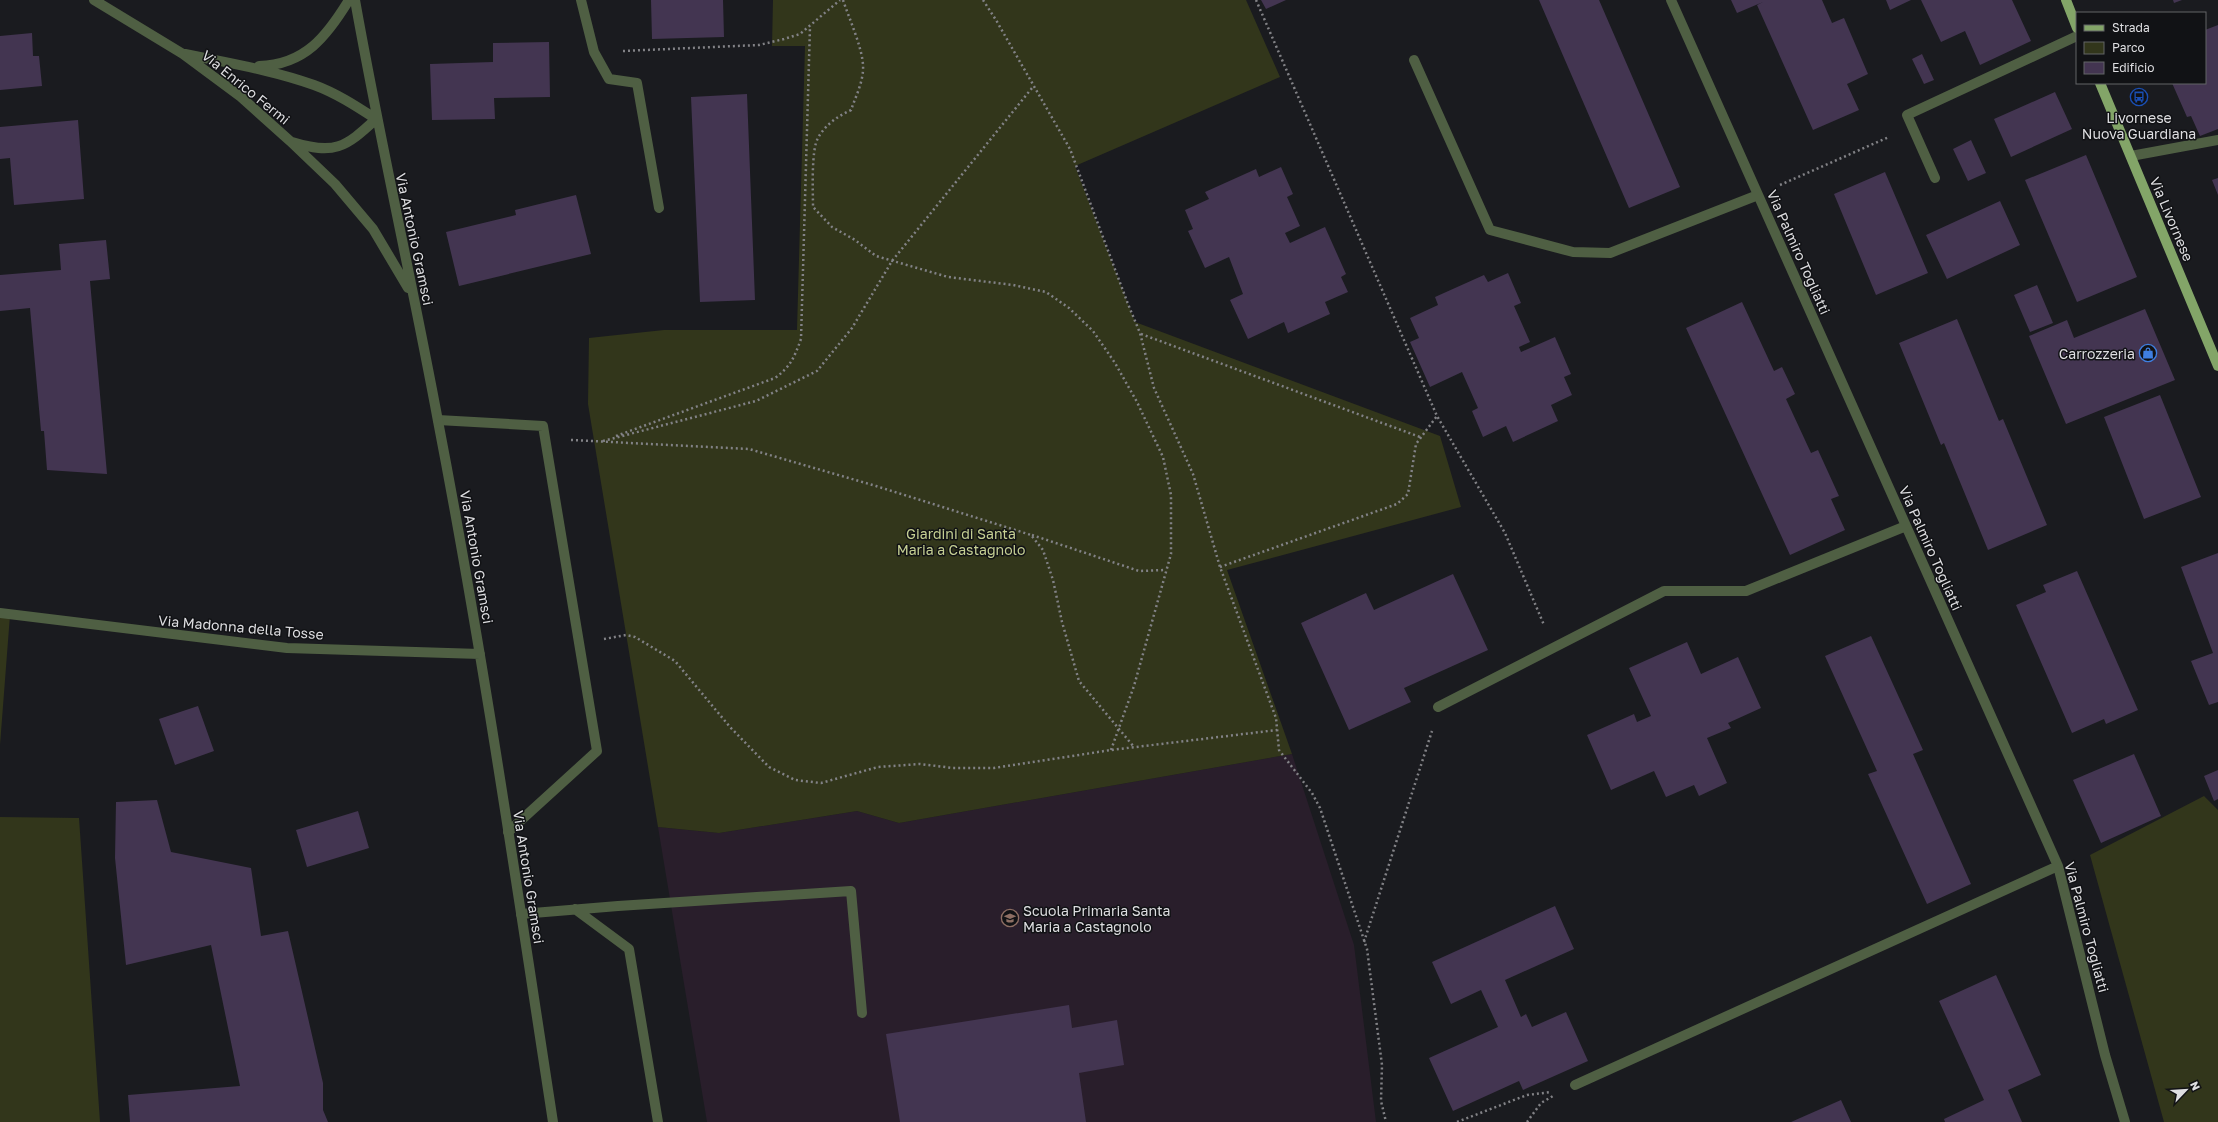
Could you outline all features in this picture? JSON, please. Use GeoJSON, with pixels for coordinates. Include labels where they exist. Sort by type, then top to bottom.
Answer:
{"type":"FeatureCollection","features":[{"type":"Feature","properties":{"kind":"main road"},"geometry":{"type":"LineString","coordinates":[[2066,0],[2076,25]]}},
{"type":"Feature","properties":{"kind":"main road","name":"Via Livornese"},"geometry":{"type":"LineString","coordinates":[[2100,84],[2218,366]]}},
{"type":"Feature","properties":{"kind":"street","name":"Via Enrico Fermi"},"geometry":{"type":"LineString","coordinates":[[94,0],[183,54],[241,97],[290,141],[335,184],[373,229],[413,296]]}},
{"type":"Feature","properties":{"kind":"street","name":"Via Enrico Fermi"},"geometry":{"type":"LineString","coordinates":[[247,66],[270,66],[289,61],[309,51],[330,30],[349,0]]}},
{"type":"Feature","properties":{"kind":"street","name":"Via Antonio Gramsci"},"geometry":{"type":"LineString","coordinates":[[356,0],[376,119],[438,420],[480,654],[553,1122]]}},
{"type":"Feature","properties":{"kind":"street"},"geometry":{"type":"LineString","coordinates":[[581,0],[594,52],[609,79],[637,83],[659,208]]}},
{"type":"Feature","properties":{"kind":"street","name":"Via Palmiro Togliatti"},"geometry":{"type":"LineString","coordinates":[[1671,0],[2058,866],[2105,1055],[2125,1122]]}},
{"type":"Feature","properties":{"kind":"street"},"geometry":{"type":"LineString","coordinates":[[1935,178],[1907,114],[2076,36]]}},
{"type":"Feature","properties":{"kind":"street","name":"Via Enrico Fermi"},"geometry":{"type":"LineString","coordinates":[[183,54],[247,66],[314,85],[350,102],[376,119],[355,139],[333,148],[316,149],[290,141]]}},
{"type":"Feature","properties":{"kind":"street"},"geometry":{"type":"LineString","coordinates":[[1414,60],[1490,230],[1573,252],[1610,253],[1758,195]]}},
{"type":"Feature","properties":{"kind":"street"},"geometry":{"type":"LineString","coordinates":[[2131,156],[2218,140]]}},
{"type":"Feature","properties":{"kind":"street"},"geometry":{"type":"LineString","coordinates":[[438,420],[543,426],[597,751],[508,832]]}},
{"type":"Feature","properties":{"kind":"street"},"geometry":{"type":"LineString","coordinates":[[1438,707],[1664,591],[1746,591],[1906,526]]}},
{"type":"Feature","properties":{"kind":"street","name":"Via Madonna della Tosse"},"geometry":{"type":"LineString","coordinates":[[0,613],[287,648],[480,654]]}},
{"type":"Feature","properties":{"kind":"street"},"geometry":{"type":"LineString","coordinates":[[1575,1085],[2058,866]]}},
{"type":"Feature","properties":{"kind":"street"},"geometry":{"type":"LineString","coordinates":[[521,914],[575,909],[851,891],[862,1014]]}},
{"type":"Feature","properties":{"kind":"street"},"geometry":{"type":"LineString","coordinates":[[575,909],[629,949],[658,1122]]}},
{"type":"Feature","properties":{"kind":"path"},"geometry":{"type":"LineString","coordinates":[[594,52],[759,45],[800,34],[841,0],[854,29],[863,65],[859,90],[851,110],[839,115],[826,127],[817,139],[812,207],[832,227],[855,240],[876,256],[948,277],[1013,285],[1046,292],[1069,308],[1092,331],[1115,363],[1163,457],[1171,495],[1171,554],[1134,686],[1111,750]]}},
{"type":"Feature","properties":{"kind":"path"},"geometry":{"type":"LineString","coordinates":[[983,0],[1070,149],[1140,333],[1154,388],[1192,474],[1220,567],[1276,718],[1279,750],[1312,793],[1320,808],[1364,942],[1382,1065],[1381,1101],[1386,1122]]}},
{"type":"Feature","properties":{"kind":"path"},"geometry":{"type":"LineString","coordinates":[[1256,0],[1444,432],[1505,533],[1554,648]]}},
{"type":"Feature","properties":{"kind":"path"},"geometry":{"type":"LineString","coordinates":[[600,442],[775,378],[789,367],[795,356],[801,339],[810,26]]}},
{"type":"Feature","properties":{"kind":"path"},"geometry":{"type":"LineString","coordinates":[[600,442],[756,401],[817,371],[852,328],[892,261],[1032,88]]}},
{"type":"Feature","properties":{"kind":"path"},"geometry":{"type":"LineString","coordinates":[[1758,195],[1912,127]]}},
{"type":"Feature","properties":{"kind":"path"},"geometry":{"type":"LineString","coordinates":[[1140,333],[1420,437]]}},
{"type":"Feature","properties":{"kind":"path"},"geometry":{"type":"LineString","coordinates":[[1220,567],[1397,504],[1408,494],[1416,444],[1437,416]]}},
{"type":"Feature","properties":{"kind":"path"},"geometry":{"type":"LineString","coordinates":[[545,439],[749,449],[876,486],[1139,571],[1166,570]]}},
{"type":"Feature","properties":{"kind":"path"},"geometry":{"type":"LineString","coordinates":[[1031,535],[1043,550],[1053,580],[1062,622],[1078,681],[1118,730],[1134,747]]}},
{"type":"Feature","properties":{"kind":"path"},"geometry":{"type":"LineString","coordinates":[[579,644],[626,635],[635,637],[654,647],[675,661],[730,726],[769,767],[795,780],[821,783],[878,767],[920,764],[953,768],[994,768],[1111,750],[1278,730]]}},
{"type":"Feature","properties":{"kind":"path"},"geometry":{"type":"LineString","coordinates":[[1364,942],[1427,749],[1438,707]]}},
{"type":"Feature","properties":{"kind":"path"},"geometry":{"type":"LineString","coordinates":[[1527,1122],[1541,1103],[1575,1085]]}},
{"type":"Feature","properties":{"kind":"path"},"geometry":{"type":"LineString","coordinates":[[1457,1122],[1527,1095],[1564,1091]]}},
{"type":"Feature","properties":{"kind":"shaded area","name":"Scuola Primaria Santa Maria a Castagnolo"},"geometry":{"type":"Polygon","coordinates":[[[1292,754],[1354,945],[1376,1122],[707,1122],[658,827],[719,833],[857,811],[899,823],[1292,754]]]}},
{"type":"Feature","properties":{"kind":"green space","name":"Giardini di Santa Maria a Castagnolo"},"geometry":{"type":"Polygon","coordinates":[[[773,0],[1246,0],[1280,77],[1075,166],[1135,322],[1440,436],[1461,507],[1227,570],[1292,754],[899,823],[857,811],[719,833],[658,827],[588,404],[589,338],[664,330],[797,330],[805,46],[772,46],[773,0]]]}},
{"type":"Feature","properties":{"kind":"green space"},"geometry":{"type":"Polygon","coordinates":[[[0,613],[10,615],[0,745],[0,613]]]}},
{"type":"Feature","properties":{"kind":"green space"},"geometry":{"type":"Polygon","coordinates":[[[2204,796],[2218,810],[2218,1122],[2164,1122],[2090,855],[2204,796]]]}},
{"type":"Feature","properties":{"kind":"green space"},"geometry":{"type":"Polygon","coordinates":[[[0,817],[79,818],[100,1122],[0,1122],[0,817]]]}},
{"type":"Feature","properties":{"kind":"building"},"geometry":{"type":"Polygon","coordinates":[[[651,0],[723,0],[724,37],[652,39],[651,0]]]}},
{"type":"Feature","properties":{"kind":"building"},"geometry":{"type":"Polygon","coordinates":[[[1261,0],[1286,0],[1266,9],[1261,0]]]}},
{"type":"Feature","properties":{"kind":"building"},"geometry":{"type":"Polygon","coordinates":[[[1539,0],[1599,0],[1680,187],[1629,208],[1539,0]]]}},
{"type":"Feature","properties":{"kind":"building"},"geometry":{"type":"Polygon","coordinates":[[[1731,0],[1822,0],[1832,23],[1844,18],[1868,74],[1847,84],[1859,110],[1813,130],[1757,5],[1763,2],[1737,13],[1731,0]]]}},
{"type":"Feature","properties":{"kind":"building"},"geometry":{"type":"Polygon","coordinates":[[[1886,0],[1911,0],[1890,10],[1886,0]]]}},
{"type":"Feature","properties":{"kind":"building"},"geometry":{"type":"Polygon","coordinates":[[[1921,0],[2012,0],[2031,41],[1980,65],[1965,31],[1941,42],[1921,0]]]}},
{"type":"Feature","properties":{"kind":"building"},"geometry":{"type":"Polygon","coordinates":[[[2173,0],[2182,0],[2174,3],[2173,0]]]}},
{"type":"Feature","properties":{"kind":"building"},"geometry":{"type":"Polygon","coordinates":[[[2218,25],[2218,129],[2200,136],[2191,116],[2187,117],[2172,84],[2206,84],[2206,30],[2218,25]]]}},
{"type":"Feature","properties":{"kind":"building"},"geometry":{"type":"Polygon","coordinates":[[[32,33],[33,56],[39,56],[42,86],[0,90],[0,36],[32,33]]]}},
{"type":"Feature","properties":{"kind":"building"},"geometry":{"type":"Polygon","coordinates":[[[549,42],[550,97],[494,98],[495,119],[432,120],[430,64],[493,62],[493,43],[549,42]]]}},
{"type":"Feature","properties":{"kind":"building"},"geometry":{"type":"Polygon","coordinates":[[[1922,54],[1934,80],[1924,84],[1912,59],[1922,54]]]}},
{"type":"Feature","properties":{"kind":"building"},"geometry":{"type":"Polygon","coordinates":[[[2055,92],[2072,129],[2011,157],[1994,119],[2055,92]]]}},
{"type":"Feature","properties":{"kind":"building"},"geometry":{"type":"Polygon","coordinates":[[[747,94],[755,300],[700,302],[691,97],[747,94]]]}},
{"type":"Feature","properties":{"kind":"building"},"geometry":{"type":"Polygon","coordinates":[[[78,120],[84,199],[14,205],[10,158],[0,159],[0,127],[78,120]]]}},
{"type":"Feature","properties":{"kind":"building"},"geometry":{"type":"Polygon","coordinates":[[[1971,140],[1986,173],[1968,181],[1953,149],[1971,140]]]}},
{"type":"Feature","properties":{"kind":"building"},"geometry":{"type":"Polygon","coordinates":[[[2086,155],[2137,277],[2077,302],[2025,180],[2086,155]]]}},
{"type":"Feature","properties":{"kind":"building"},"geometry":{"type":"Polygon","coordinates":[[[1281,167],[1293,194],[1287,197],[1300,226],[1285,233],[1290,243],[1325,227],[1346,274],[1341,277],[1348,292],[1325,302],[1330,314],[1288,333],[1284,322],[1248,339],[1230,300],[1243,294],[1229,257],[1205,268],[1188,231],[1193,229],[1185,210],[1209,199],[1205,192],[1256,169],[1259,177],[1281,167]]]}},
{"type":"Feature","properties":{"kind":"building"},"geometry":{"type":"Polygon","coordinates":[[[1885,172],[1928,273],[1876,295],[1834,194],[1885,172]]]}},
{"type":"Feature","properties":{"kind":"building"},"geometry":{"type":"Polygon","coordinates":[[[2218,178],[2218,195],[2212,180],[2218,178]]]}},
{"type":"Feature","properties":{"kind":"building"},"geometry":{"type":"Polygon","coordinates":[[[576,195],[591,254],[459,286],[446,232],[516,215],[515,210],[576,195]]]}},
{"type":"Feature","properties":{"kind":"building"},"geometry":{"type":"Polygon","coordinates":[[[2000,201],[2020,245],[1947,279],[1926,235],[2000,201]]]}},
{"type":"Feature","properties":{"kind":"building"},"geometry":{"type":"Polygon","coordinates":[[[106,240],[110,279],[90,281],[107,474],[47,470],[44,431],[41,431],[30,308],[0,311],[0,275],[61,270],[59,244],[106,240]]]}},
{"type":"Feature","properties":{"kind":"building"},"geometry":{"type":"Polygon","coordinates":[[[1508,273],[1521,303],[1514,306],[1530,342],[1519,347],[1521,352],[1555,337],[1571,374],[1564,377],[1572,395],[1551,405],[1558,421],[1513,442],[1506,426],[1483,437],[1472,411],[1478,408],[1462,372],[1430,387],[1410,342],[1419,338],[1410,318],[1438,305],[1435,297],[1484,275],[1488,282],[1508,273]]]}},
{"type":"Feature","properties":{"kind":"building"},"geometry":{"type":"Polygon","coordinates":[[[2037,285],[2053,323],[2030,332],[2014,295],[2037,285]]]}},
{"type":"Feature","properties":{"kind":"building"},"geometry":{"type":"Polygon","coordinates":[[[1742,302],[1774,371],[1782,367],[1795,394],[1786,399],[1811,453],[1818,450],[1839,496],[1831,499],[1845,530],[1790,555],[1686,328],[1742,302]]]}},
{"type":"Feature","properties":{"kind":"building"},"geometry":{"type":"Polygon","coordinates":[[[2145,309],[2175,380],[2066,424],[2029,336],[2067,320],[2074,338],[2145,309]]]}},
{"type":"Feature","properties":{"kind":"building"},"geometry":{"type":"Polygon","coordinates":[[[1957,319],[1999,421],[2003,419],[2047,525],[1988,550],[1944,443],[1941,445],[1899,343],[1957,319]]]}},
{"type":"Feature","properties":{"kind":"building"},"geometry":{"type":"Polygon","coordinates":[[[2160,395],[2201,497],[2144,519],[2104,417],[2160,395]]]}},
{"type":"Feature","properties":{"kind":"building"},"geometry":{"type":"Polygon","coordinates":[[[2218,553],[2218,702],[2209,705],[2191,661],[2213,653],[2181,567],[2218,553]]]}},
{"type":"Feature","properties":{"kind":"building"},"geometry":{"type":"Polygon","coordinates":[[[2077,571],[2138,710],[2106,724],[2104,719],[2072,733],[2016,605],[2046,592],[2043,585],[2077,571]]]}},
{"type":"Feature","properties":{"kind":"building"},"geometry":{"type":"Polygon","coordinates":[[[1453,574],[1488,650],[1404,688],[1411,702],[1349,730],[1301,623],[1366,593],[1374,610],[1453,574]]]}},
{"type":"Feature","properties":{"kind":"building"},"geometry":{"type":"Polygon","coordinates":[[[1871,636],[1923,750],[1913,754],[1971,884],[1927,904],[1868,774],[1877,771],[1825,656],[1871,636]]]}},
{"type":"Feature","properties":{"kind":"building"},"geometry":{"type":"Polygon","coordinates":[[[1687,642],[1701,674],[1738,657],[1761,708],[1728,723],[1731,728],[1707,738],[1727,783],[1699,796],[1694,785],[1666,797],[1654,771],[1611,790],[1587,735],[1634,714],[1637,722],[1651,716],[1629,668],[1687,642]]]}},
{"type":"Feature","properties":{"kind":"building"},"geometry":{"type":"Polygon","coordinates":[[[198,706],[214,751],[175,765],[159,719],[198,706]]]}},
{"type":"Feature","properties":{"kind":"building"},"geometry":{"type":"Polygon","coordinates":[[[2134,754],[2161,816],[2101,843],[2073,780],[2134,754]]]}},
{"type":"Feature","properties":{"kind":"building"},"geometry":{"type":"Polygon","coordinates":[[[2218,770],[2218,799],[2214,801],[2204,776],[2218,770]]]}},
{"type":"Feature","properties":{"kind":"building"},"geometry":{"type":"Polygon","coordinates":[[[157,800],[171,852],[251,868],[261,936],[288,931],[323,1083],[323,1110],[328,1122],[130,1122],[128,1095],[240,1086],[211,945],[126,965],[115,858],[116,802],[157,800]]]}},
{"type":"Feature","properties":{"kind":"building"},"geometry":{"type":"Polygon","coordinates":[[[358,811],[369,848],[307,867],[296,830],[358,811]]]}},
{"type":"Feature","properties":{"kind":"building"},"geometry":{"type":"Polygon","coordinates":[[[1555,906],[1574,949],[1505,980],[1521,1017],[1526,1014],[1532,1027],[1566,1012],[1588,1061],[1523,1090],[1519,1081],[1453,1111],[1429,1058],[1498,1027],[1481,990],[1451,1004],[1432,962],[1555,906]]]}},
{"type":"Feature","properties":{"kind":"building"},"geometry":{"type":"Polygon","coordinates":[[[1996,975],[2041,1075],[2008,1090],[2022,1122],[1945,1122],[1944,1119],[1984,1100],[1939,1001],[1996,975]]]}},
{"type":"Feature","properties":{"kind":"building"},"geometry":{"type":"Polygon","coordinates":[[[1069,1005],[1072,1028],[1117,1020],[1124,1065],[1079,1073],[1086,1122],[900,1122],[886,1034],[1069,1005]]]}},
{"type":"Feature","properties":{"kind":"building"},"geometry":{"type":"Polygon","coordinates":[[[1841,1100],[1851,1122],[1791,1122],[1841,1100]]]}},
{"type":"Feature","properties":{"kind":"place","name":"Livornese Nuova Guardiana"},"geometry":{"type":"Point","coordinates":[2139,97]}},
{"type":"Feature","properties":{"kind":"place","name":"Carrozzeria"},"geometry":{"type":"Point","coordinates":[2148,353]}},
{"type":"Feature","properties":{"kind":"place","name":"Scuola Primaria Santa Maria a Castagnolo"},"geometry":{"type":"Point","coordinates":[1010,918]}}]}
